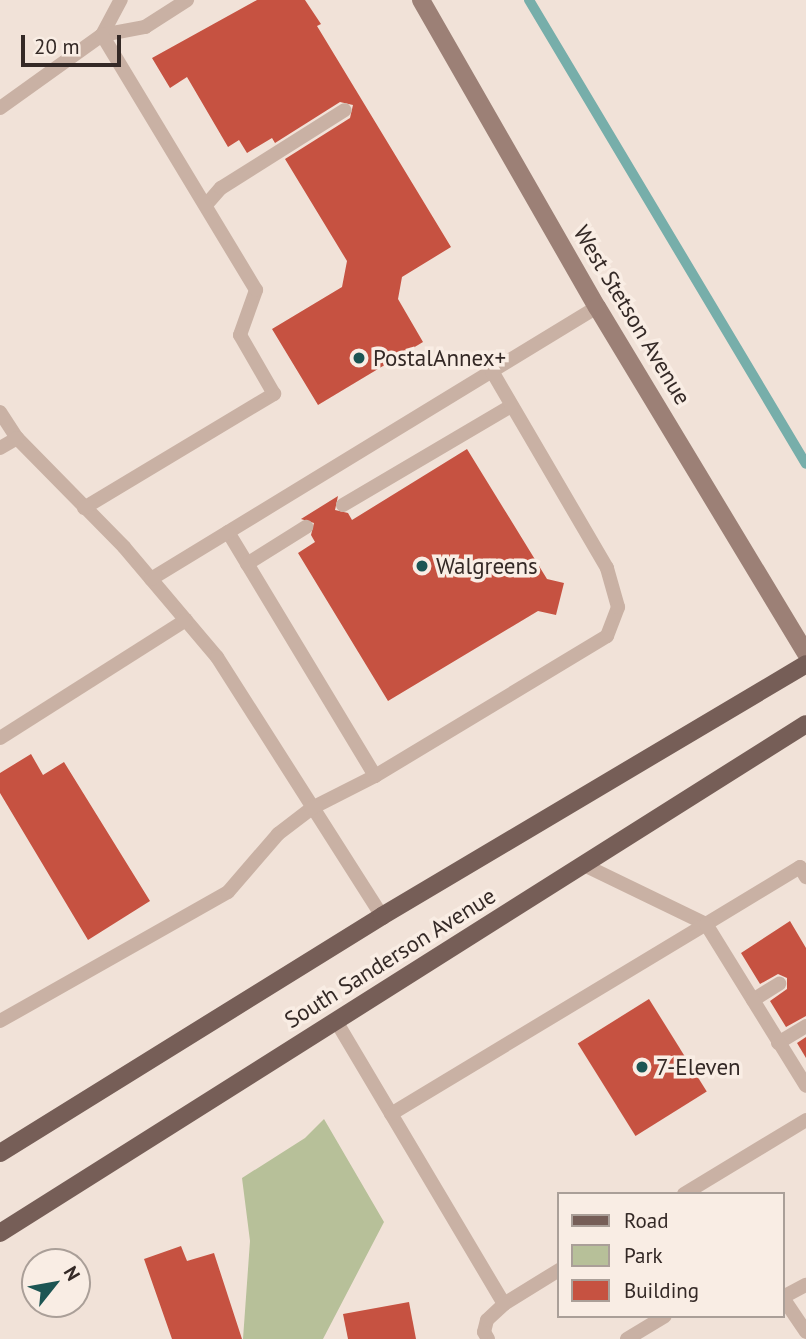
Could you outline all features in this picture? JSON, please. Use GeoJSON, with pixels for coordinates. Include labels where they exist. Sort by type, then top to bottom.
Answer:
{"type":"FeatureCollection","features":[{"type":"Feature","properties":{"kind":"main road","name":"West Stetson Avenue"},"geometry":{"type":"LineString","coordinates":[[421,0],[597,307],[806,653]]}},
{"type":"Feature","properties":{"kind":"main road","name":"South Sanderson Avenue"},"geometry":{"type":"LineString","coordinates":[[0,1153],[382,916],[806,664]]}},
{"type":"Feature","properties":{"kind":"main road","name":"South Sanderson Avenue"},"geometry":{"type":"LineString","coordinates":[[0,1233],[806,724]]}},
{"type":"Feature","properties":{"kind":"lane"},"geometry":{"type":"LineString","coordinates":[[102,35],[121,0]]}},
{"type":"Feature","properties":{"kind":"lane"},"geometry":{"type":"LineString","coordinates":[[0,108],[102,35],[145,27],[187,0]]}},
{"type":"Feature","properties":{"kind":"lane"},"geometry":{"type":"LineString","coordinates":[[85,508],[274,394],[240,335],[256,290],[102,35]]}},
{"type":"Feature","properties":{"kind":"lane"},"geometry":{"type":"LineString","coordinates":[[206,205],[220,188],[345,110]]}},
{"type":"Feature","properties":{"kind":"lane"},"geometry":{"type":"LineString","coordinates":[[151,579],[597,307]]}},
{"type":"Feature","properties":{"kind":"lane"},"geometry":{"type":"LineString","coordinates":[[0,1021],[228,892],[278,834],[312,808],[375,776],[607,636],[618,607],[607,568],[492,371]]}},
{"type":"Feature","properties":{"kind":"lane"},"geometry":{"type":"LineString","coordinates":[[343,505],[511,406]]}},
{"type":"Feature","properties":{"kind":"lane"},"geometry":{"type":"LineString","coordinates":[[0,412],[17,439],[151,579],[217,657],[382,916]]}},
{"type":"Feature","properties":{"kind":"lane"},"geometry":{"type":"LineString","coordinates":[[0,448],[17,439]]}},
{"type":"Feature","properties":{"kind":"lane"},"geometry":{"type":"LineString","coordinates":[[247,564],[306,527]]}},
{"type":"Feature","properties":{"kind":"lane"},"geometry":{"type":"LineString","coordinates":[[228,532],[375,776]]}},
{"type":"Feature","properties":{"kind":"lane"},"geometry":{"type":"LineString","coordinates":[[0,738],[186,620]]}},
{"type":"Feature","properties":{"kind":"lane"},"geometry":{"type":"LineString","coordinates":[[583,864],[706,924],[806,1086]]}},
{"type":"Feature","properties":{"kind":"lane"},"geometry":{"type":"LineString","coordinates":[[391,1114],[800,867],[806,877]]}},
{"type":"Feature","properties":{"kind":"lane"},"geometry":{"type":"LineString","coordinates":[[753,1000],[779,984]]}},
{"type":"Feature","properties":{"kind":"lane"},"geometry":{"type":"LineString","coordinates":[[335,1021],[503,1304]]}},
{"type":"Feature","properties":{"kind":"lane"},"geometry":{"type":"LineString","coordinates":[[778,1043],[806,1026]]}},
{"type":"Feature","properties":{"kind":"lane"},"geometry":{"type":"LineString","coordinates":[[687,1192],[806,1120]]}},
{"type":"Feature","properties":{"kind":"lane"},"geometry":{"type":"LineString","coordinates":[[488,1339],[484,1332],[487,1320],[503,1304],[558,1271]]}},
{"type":"Feature","properties":{"kind":"lane"},"geometry":{"type":"LineString","coordinates":[[785,1296],[806,1284]]}},
{"type":"Feature","properties":{"kind":"lane"},"geometry":{"type":"LineString","coordinates":[[785,1300],[806,1332]]}},
{"type":"Feature","properties":{"kind":"lane"},"geometry":{"type":"LineString","coordinates":[[627,1339],[662,1318]]}},
{"type":"Feature","properties":{"kind":"green space"},"geometry":{"type":"Polygon","coordinates":[[[324,1119],[384,1222],[323,1339],[243,1339],[250,1241],[242,1178],[305,1138],[324,1119]]]}},
{"type":"Feature","properties":{"kind":"building"},"geometry":{"type":"Polygon","coordinates":[[[257,0],[305,0],[321,24],[317,26],[451,247],[402,277],[398,299],[423,342],[318,405],[272,329],[342,287],[347,261],[285,159],[350,118],[353,105],[340,102],[275,143],[272,138],[247,153],[239,140],[228,147],[187,77],[170,88],[152,58],[257,0]]]}},
{"type":"Feature","properties":{"kind":"building","name":"Walgreens"},"geometry":{"type":"Polygon","coordinates":[[[467,449],[547,579],[564,583],[556,615],[538,611],[388,701],[298,553],[315,542],[311,535],[314,523],[301,519],[338,496],[335,510],[348,513],[352,520],[467,449]]]}},
{"type":"Feature","properties":{"kind":"building"},"geometry":{"type":"Polygon","coordinates":[[[31,754],[43,775],[64,762],[150,901],[88,940],[0,793],[0,773],[31,754]]]}},
{"type":"Feature","properties":{"kind":"building","name":"7-Eleven"},"geometry":{"type":"Polygon","coordinates":[[[790,921],[806,948],[806,1016],[786,1027],[770,1001],[787,989],[787,978],[778,974],[760,984],[741,953],[790,921]]]}},
{"type":"Feature","properties":{"kind":"building","name":"7-Eleven"},"geometry":{"type":"Polygon","coordinates":[[[649,999],[707,1091],[636,1136],[578,1044],[649,999]]]}},
{"type":"Feature","properties":{"kind":"building"},"geometry":{"type":"Polygon","coordinates":[[[806,1037],[806,1058],[797,1043],[806,1037]]]}},
{"type":"Feature","properties":{"kind":"building"},"geometry":{"type":"Polygon","coordinates":[[[181,1246],[187,1261],[214,1253],[242,1339],[172,1339],[144,1259],[181,1246]]]}},
{"type":"Feature","properties":{"kind":"building"},"geometry":{"type":"Polygon","coordinates":[[[409,1302],[416,1339],[348,1339],[343,1314],[409,1302]]]}},
{"type":"Feature","properties":{"kind":"waterway"},"geometry":{"type":"LineString","coordinates":[[529,0],[806,464]]}},
{"type":"Feature","properties":{"kind":"place","name":"PostalAnnex+"},"geometry":{"type":"Point","coordinates":[359,358]}},
{"type":"Feature","properties":{"kind":"place","name":"Walgreens"},"geometry":{"type":"Point","coordinates":[422,566]}},
{"type":"Feature","properties":{"kind":"place","name":"7-Eleven"},"geometry":{"type":"Point","coordinates":[642,1067]}}]}
